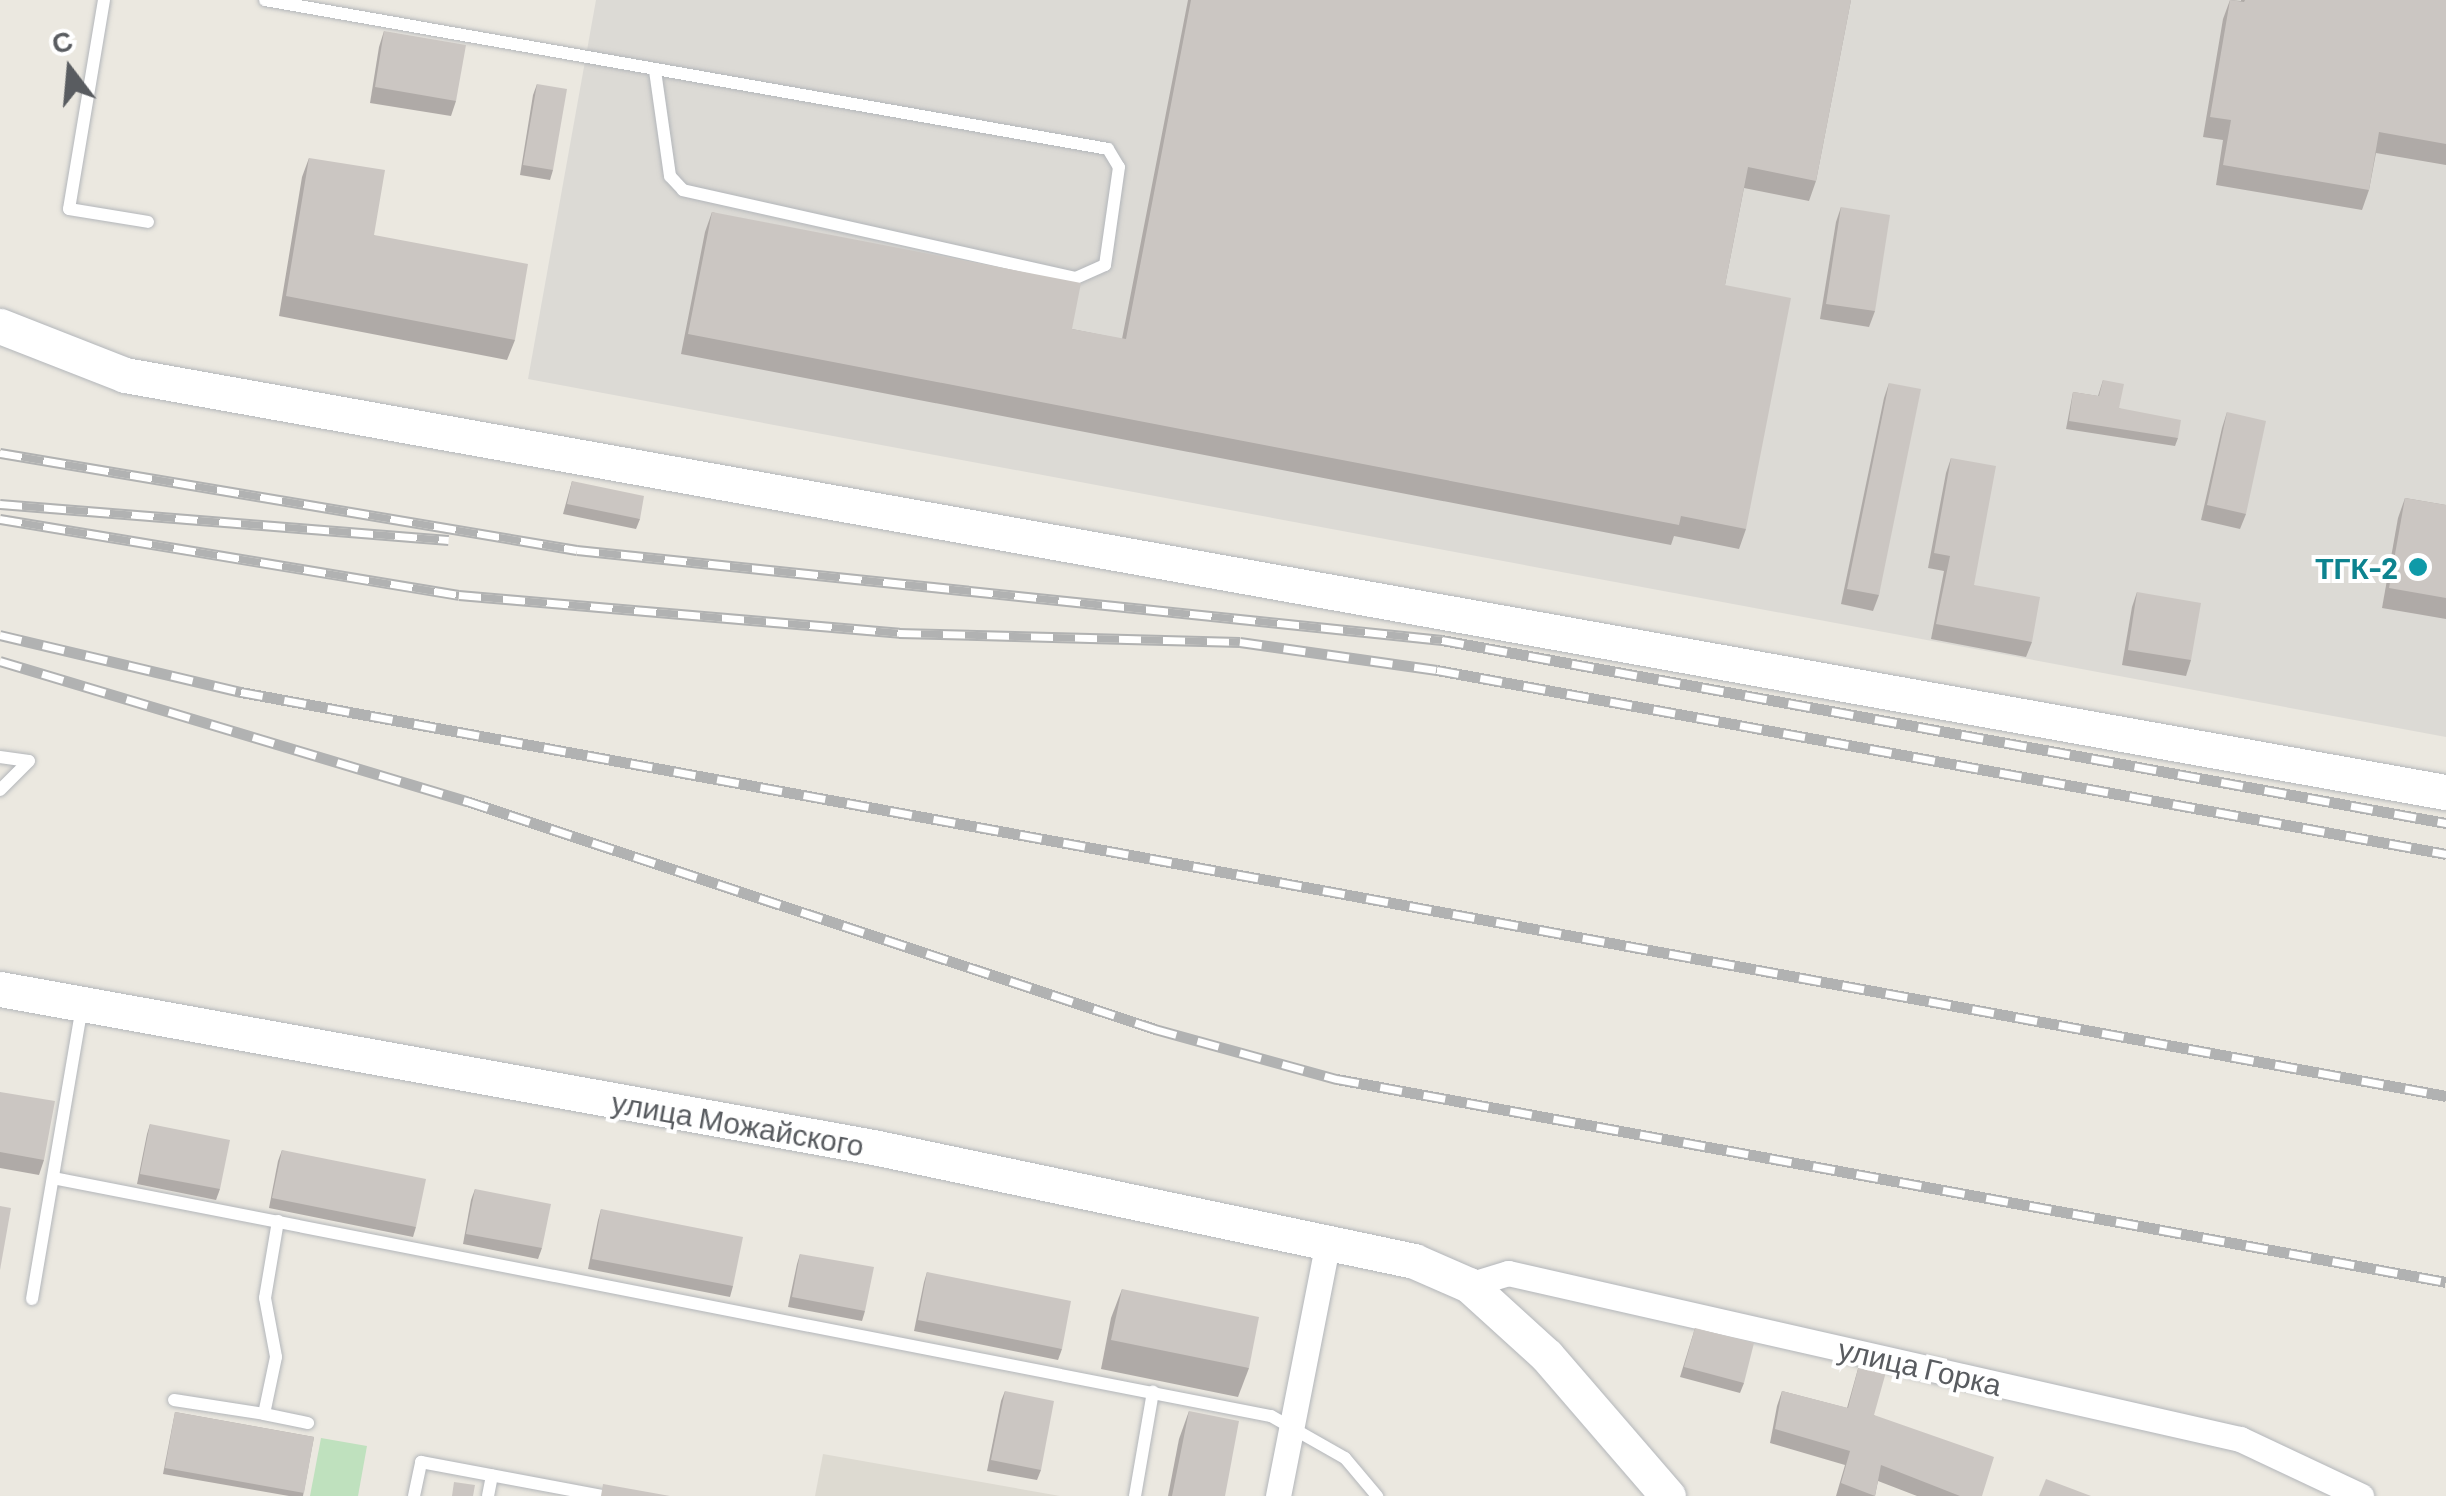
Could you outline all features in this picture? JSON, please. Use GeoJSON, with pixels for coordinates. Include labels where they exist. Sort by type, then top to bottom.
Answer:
{"type":"FeatureCollection","features":[{"type":"Feature","properties":{"kind":"street"},"geometry":{"type":"LineString","coordinates":[[0,326],[125,375],[2446,792]]}},
{"type":"Feature","properties":{"kind":"street","name":"улица Можайского"},"geometry":{"type":"LineString","coordinates":[[0,989],[878,1148],[1414,1260],[1469,1285],[1546,1356],[1668,1496]]}},
{"type":"Feature","properties":{"kind":"street"},"geometry":{"type":"LineString","coordinates":[[1278,1496],[1328,1241]]}},
{"type":"Feature","properties":{"kind":"street","name":"улица Горка"},"geometry":{"type":"LineString","coordinates":[[1469,1285],[1508,1273],[2240,1439],[2361,1496]]}},
{"type":"Feature","properties":{"kind":"lane"},"geometry":{"type":"LineString","coordinates":[[104,0],[69,209],[148,222]]}},
{"type":"Feature","properties":{"kind":"lane"},"geometry":{"type":"LineString","coordinates":[[265,0],[1108,149],[1119,167],[1105,265],[1076,278],[684,190],[670,176],[655,71]]}},
{"type":"Feature","properties":{"kind":"lane"},"geometry":{"type":"LineString","coordinates":[[0,756],[29,760],[0,790]]}},
{"type":"Feature","properties":{"kind":"lane"},"geometry":{"type":"LineString","coordinates":[[32,1299],[82,1005]]}},
{"type":"Feature","properties":{"kind":"lane"},"geometry":{"type":"LineString","coordinates":[[54,1178],[1153,1392],[1293,1423],[1346,1458],[1377,1496]]}},
{"type":"Feature","properties":{"kind":"lane"},"geometry":{"type":"LineString","coordinates":[[264,1414],[276,1357],[265,1298],[278,1221]]}},
{"type":"Feature","properties":{"kind":"lane"},"geometry":{"type":"LineString","coordinates":[[1135,1496],[1153,1392]]}},
{"type":"Feature","properties":{"kind":"lane"},"geometry":{"type":"LineString","coordinates":[[174,1400],[308,1423]]}},
{"type":"Feature","properties":{"kind":"lane"},"geometry":{"type":"LineString","coordinates":[[414,1496],[421,1462],[602,1496]]}},
{"type":"Feature","properties":{"kind":"lane"},"geometry":{"type":"LineString","coordinates":[[488,1496],[492,1475]]}},
{"type":"Feature","properties":{"kind":"shaded area"},"geometry":{"type":"Polygon","coordinates":[[[596,0],[2446,0],[2446,737],[528,379],[596,0]]]}},
{"type":"Feature","properties":{"kind":"shaded area"},"geometry":{"type":"Polygon","coordinates":[[[823,1454],[1060,1496],[815,1496],[823,1454]]]}},
{"type":"Feature","properties":{"kind":"green space"},"geometry":{"type":"Polygon","coordinates":[[[321,1438],[367,1446],[358,1496],[310,1496],[321,1438]]]}},
{"type":"Feature","properties":{"kind":"building"},"geometry":{"type":"Polygon","coordinates":[[[1191,0],[1851,0],[1816,181],[1748,167],[1725,285],[1791,298],[1746,529],[1681,516],[1679,525],[688,334],[712,212],[1081,283],[1072,329],[1126,339],[1191,0]]]}},
{"type":"Feature","properties":{"kind":"building"},"geometry":{"type":"Polygon","coordinates":[[[2230,0],[2446,0],[2446,144],[2379,132],[2369,190],[2223,165],[2231,120],[2210,117],[2230,0]]]}},
{"type":"Feature","properties":{"kind":"building"},"geometry":{"type":"Polygon","coordinates":[[[384,31],[466,45],[456,101],[375,87],[384,31]]]}},
{"type":"Feature","properties":{"kind":"building"},"geometry":{"type":"Polygon","coordinates":[[[537,84],[567,89],[553,170],[523,165],[537,84]]]}},
{"type":"Feature","properties":{"kind":"building"},"geometry":{"type":"Polygon","coordinates":[[[309,158],[385,170],[374,235],[528,264],[515,340],[286,296],[309,158]]]}},
{"type":"Feature","properties":{"kind":"building"},"geometry":{"type":"Polygon","coordinates":[[[1841,207],[1890,215],[1875,311],[1826,304],[1841,207]]]}},
{"type":"Feature","properties":{"kind":"building"},"geometry":{"type":"Polygon","coordinates":[[[2103,380],[2124,384],[2119,408],[2181,420],[2178,438],[2069,421],[2073,392],[2099,396],[2103,380]]]}},
{"type":"Feature","properties":{"kind":"building"},"geometry":{"type":"Polygon","coordinates":[[[1889,383],[1921,389],[1879,595],[1847,589],[1889,383]]]}},
{"type":"Feature","properties":{"kind":"building"},"geometry":{"type":"Polygon","coordinates":[[[2227,412],[2266,421],[2246,514],[2207,505],[2227,412]]]}},
{"type":"Feature","properties":{"kind":"building"},"geometry":{"type":"Polygon","coordinates":[[[1951,458],[1996,466],[1974,585],[2040,597],[2032,642],[1936,624],[1950,556],[1934,553],[1951,458]]]}},
{"type":"Feature","properties":{"kind":"building"},"geometry":{"type":"Polygon","coordinates":[[[572,481],[644,496],[640,519],[567,504],[572,481]]]}},
{"type":"Feature","properties":{"kind":"building","name":"ТГК-2"},"geometry":{"type":"Polygon","coordinates":[[[2405,498],[2446,505],[2446,598],[2389,588],[2405,498]]]}},
{"type":"Feature","properties":{"kind":"building"},"geometry":{"type":"Polygon","coordinates":[[[2137,592],[2201,603],[2191,660],[2128,650],[2137,592]]]}},
{"type":"Feature","properties":{"kind":"building"},"geometry":{"type":"Polygon","coordinates":[[[0,1092],[55,1101],[44,1160],[0,1152],[0,1092]]]}},
{"type":"Feature","properties":{"kind":"building"},"geometry":{"type":"Polygon","coordinates":[[[150,1124],[230,1140],[220,1189],[140,1174],[150,1124]]]}},
{"type":"Feature","properties":{"kind":"building"},"geometry":{"type":"Polygon","coordinates":[[[282,1150],[426,1179],[416,1227],[272,1198],[282,1150]]]}},
{"type":"Feature","properties":{"kind":"building"},"geometry":{"type":"Polygon","coordinates":[[[475,1189],[551,1204],[542,1248],[466,1234],[475,1189]]]}},
{"type":"Feature","properties":{"kind":"building"},"geometry":{"type":"Polygon","coordinates":[[[0,1206],[11,1208],[0,1270],[0,1206]]]}},
{"type":"Feature","properties":{"kind":"building"},"geometry":{"type":"Polygon","coordinates":[[[601,1209],[743,1237],[733,1286],[592,1259],[601,1209]]]}},
{"type":"Feature","properties":{"kind":"building"},"geometry":{"type":"Polygon","coordinates":[[[800,1254],[874,1267],[865,1311],[792,1297],[800,1254]]]}},
{"type":"Feature","properties":{"kind":"building"},"geometry":{"type":"Polygon","coordinates":[[[927,1272],[1071,1301],[1062,1349],[918,1320],[927,1272]]]}},
{"type":"Feature","properties":{"kind":"building"},"geometry":{"type":"Polygon","coordinates":[[[1122,1289],[1259,1317],[1249,1368],[1111,1340],[1122,1289]]]}},
{"type":"Feature","properties":{"kind":"building"},"geometry":{"type":"Polygon","coordinates":[[[1695,1328],[1754,1343],[1744,1383],[1684,1367],[1695,1328]]]}},
{"type":"Feature","properties":{"kind":"building"},"geometry":{"type":"Polygon","coordinates":[[[1859,1365],[1886,1372],[1874,1415],[1994,1457],[1982,1496],[1960,1496],[1881,1465],[1875,1496],[1841,1483],[1850,1451],[1775,1429],[1782,1391],[1848,1408],[1859,1365]]]}},
{"type":"Feature","properties":{"kind":"building"},"geometry":{"type":"Polygon","coordinates":[[[1005,1391],[1054,1401],[1041,1470],[991,1460],[1005,1391]]]}},
{"type":"Feature","properties":{"kind":"building"},"geometry":{"type":"Polygon","coordinates":[[[1189,1411],[1239,1421],[1225,1496],[1172,1496],[1189,1411]]]}},
{"type":"Feature","properties":{"kind":"building"},"geometry":{"type":"Polygon","coordinates":[[[175,1412],[314,1437],[304,1493],[165,1468],[175,1412]]]}},
{"type":"Feature","properties":{"kind":"building"},"geometry":{"type":"Polygon","coordinates":[[[2046,1479],[2091,1496],[2039,1496],[2046,1479]]]}},
{"type":"Feature","properties":{"kind":"building"},"geometry":{"type":"Polygon","coordinates":[[[454,1482],[475,1485],[473,1496],[452,1496],[454,1482]]]}},
{"type":"Feature","properties":{"kind":"building"},"geometry":{"type":"Polygon","coordinates":[[[603,1484],[670,1496],[601,1496],[603,1484]]]}},
{"type":"Feature","properties":{"kind":"railway"},"geometry":{"type":"LineString","coordinates":[[0,453],[577,550],[1442,640],[2446,823]]}},
{"type":"Feature","properties":{"kind":"railway"},"geometry":{"type":"LineString","coordinates":[[0,504],[449,540]]}},
{"type":"Feature","properties":{"kind":"railway"},"geometry":{"type":"LineString","coordinates":[[0,519],[459,595],[899,633],[1240,642],[1437,670],[2446,854]]}},
{"type":"Feature","properties":{"kind":"railway"},"geometry":{"type":"LineString","coordinates":[[0,635],[241,692],[2446,1096]]}},
{"type":"Feature","properties":{"kind":"railway"},"geometry":{"type":"LineString","coordinates":[[0,661],[467,801],[1155,1029],[1337,1079],[2446,1282]]}},
{"type":"Feature","properties":{"kind":"place","name":"ТГК-2"},"geometry":{"type":"Point","coordinates":[2418,567]}}]}
